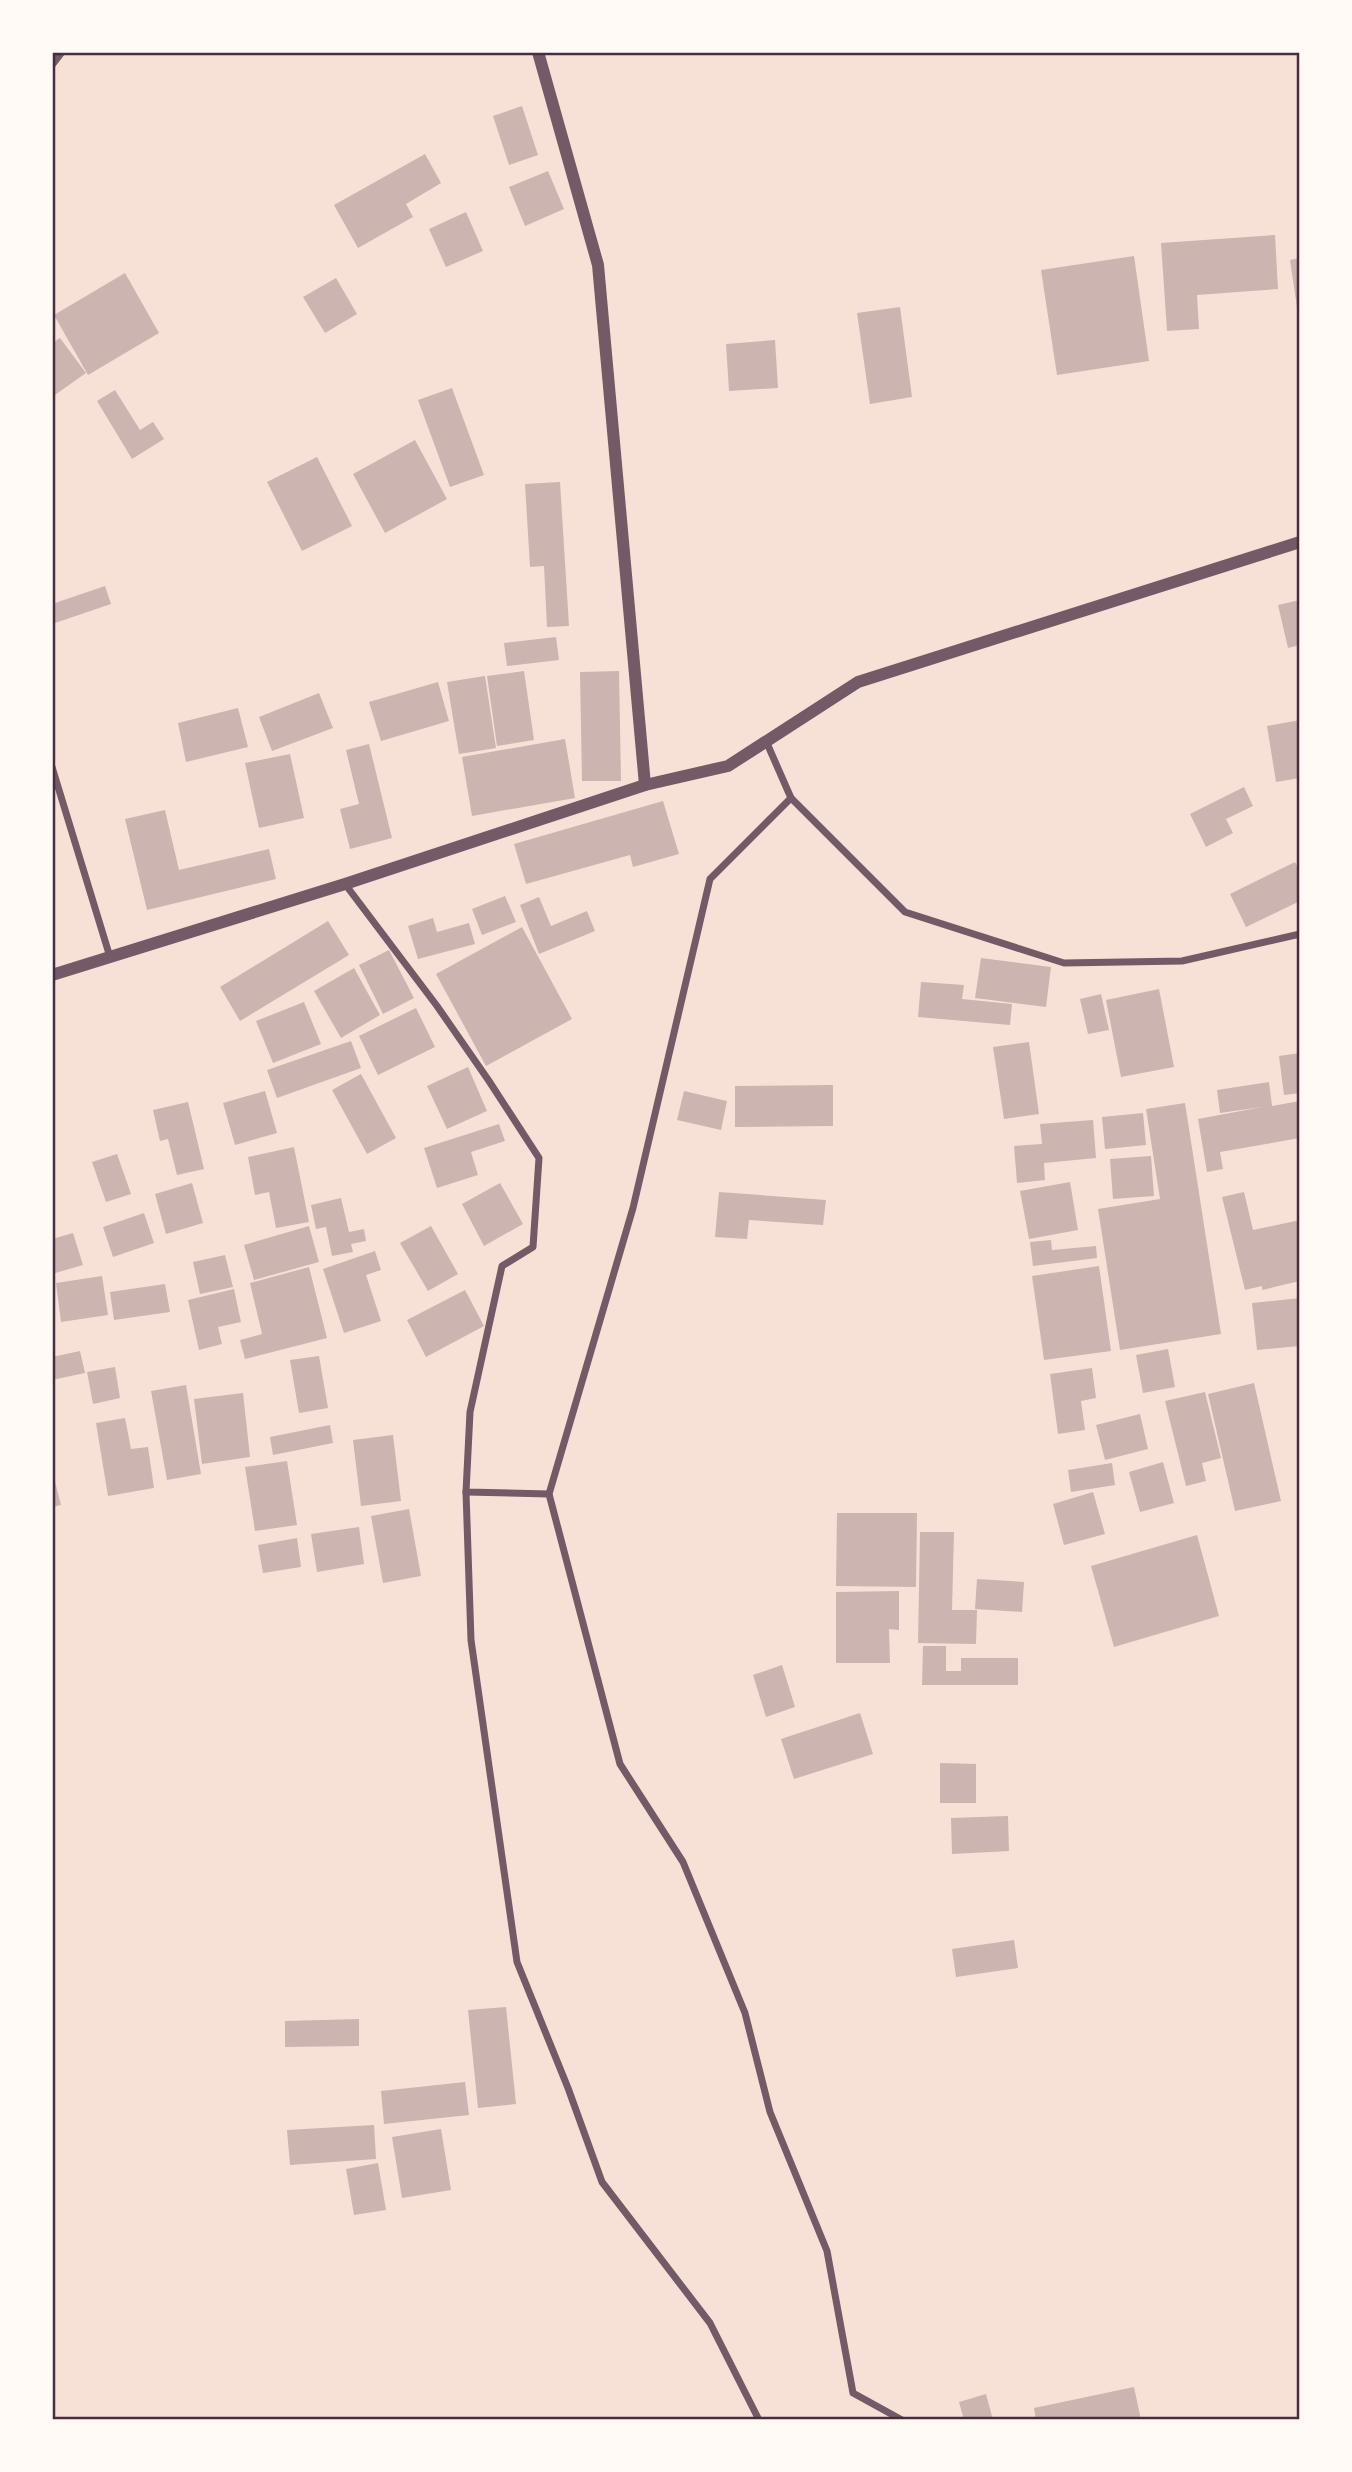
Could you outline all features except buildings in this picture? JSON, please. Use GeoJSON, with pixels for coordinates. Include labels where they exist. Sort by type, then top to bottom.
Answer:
{"type":"FeatureCollection","features":[{"type":"Feature","properties":{"kind":"street"},"geometry":{"type":"LineString","coordinates":[[52,65],[62,52]]}},
{"type":"Feature","properties":{"kind":"street"},"geometry":{"type":"LineString","coordinates":[[538,52],[598,265],[645,785]]}},
{"type":"Feature","properties":{"kind":"street"},"geometry":{"type":"LineString","coordinates":[[52,975],[345,884],[645,785],[728,766],[858,682],[1300,542]]}},
{"type":"Feature","properties":{"kind":"street"},"geometry":{"type":"LineString","coordinates":[[766,741],[791,798],[905,912],[1064,962],[1182,961],[1300,934]]}},
{"type":"Feature","properties":{"kind":"street"},"geometry":{"type":"LineString","coordinates":[[52,767],[110,957]]}},
{"type":"Feature","properties":{"kind":"street"},"geometry":{"type":"LineString","coordinates":[[791,798],[710,879],[633,1208],[549,1494],[620,1764],[683,1862],[745,2013],[770,2112],[827,2251],[853,2393],[902,2420]]}},
{"type":"Feature","properties":{"kind":"street"},"geometry":{"type":"LineString","coordinates":[[345,884],[437,1006],[539,1158],[533,1247],[502,1266],[496,1292],[470,1412],[466,1492],[471,1640],[517,1962],[568,2088],[602,2182],[710,2323],[759,2420]]}},
{"type":"Feature","properties":{"kind":"street"},"geometry":{"type":"LineString","coordinates":[[466,1492],[549,1494]]}}]}
